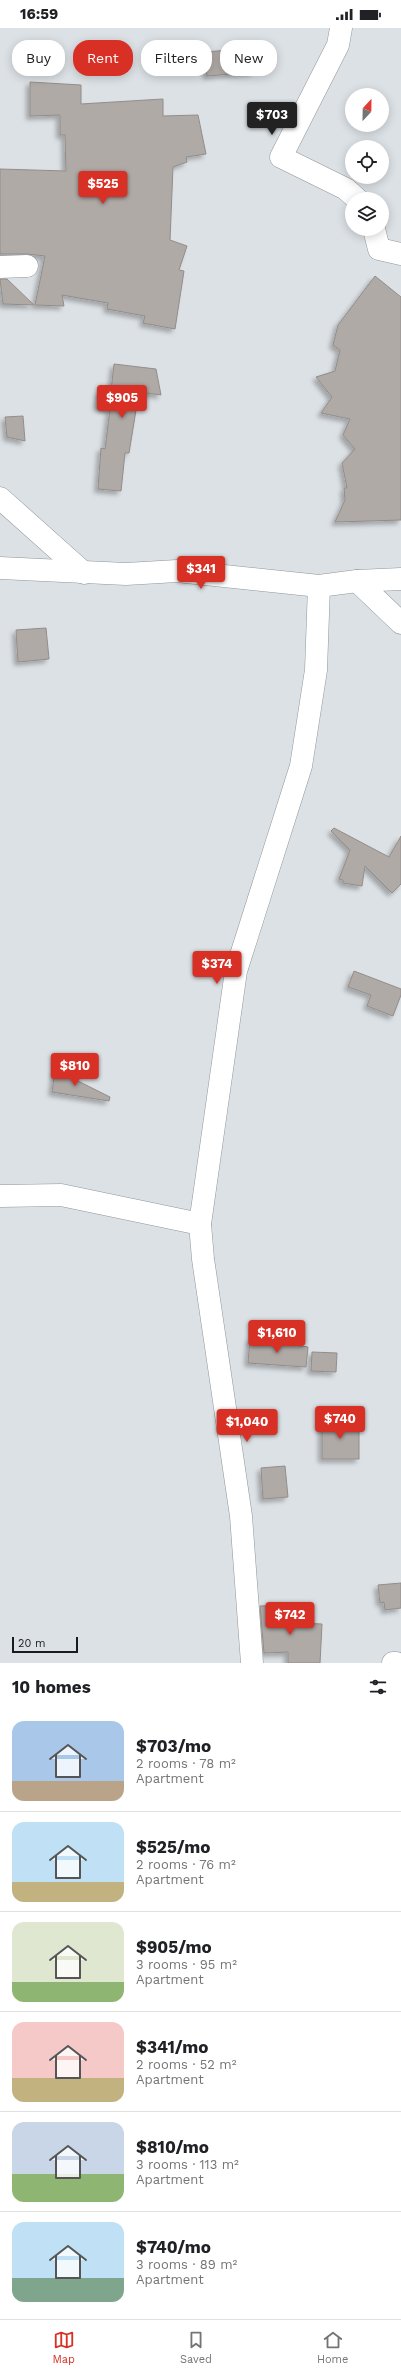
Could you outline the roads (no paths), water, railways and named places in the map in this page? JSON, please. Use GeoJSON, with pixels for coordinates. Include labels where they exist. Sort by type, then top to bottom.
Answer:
{"type":"FeatureCollection","features":[{"type":"Feature","properties":{"kind":"street"},"geometry":{"type":"LineString","coordinates":[[341,28],[338,45],[282,157],[349,192]]}},
{"type":"Feature","properties":{"kind":"street"},"geometry":{"type":"LineString","coordinates":[[376,236],[379,250],[401,254]]}},
{"type":"Feature","properties":{"kind":"street"},"geometry":{"type":"LineString","coordinates":[[0,267],[27,266]]}},
{"type":"Feature","properties":{"kind":"street"},"geometry":{"type":"LineString","coordinates":[[0,498],[84,573]]}},
{"type":"Feature","properties":{"kind":"street"},"geometry":{"type":"LineString","coordinates":[[0,568],[126,574],[177,570],[319,586],[357,581],[401,579]]}},
{"type":"Feature","properties":{"kind":"street"},"geometry":{"type":"LineString","coordinates":[[357,581],[401,623]]}},
{"type":"Feature","properties":{"kind":"street"},"geometry":{"type":"LineString","coordinates":[[252,1663],[241,1516],[203,1259],[200,1224],[236,971],[301,766],[316,670],[319,586]]}},
{"type":"Feature","properties":{"kind":"street"},"geometry":{"type":"LineString","coordinates":[[0,1196],[61,1195],[200,1224]]}}]}
